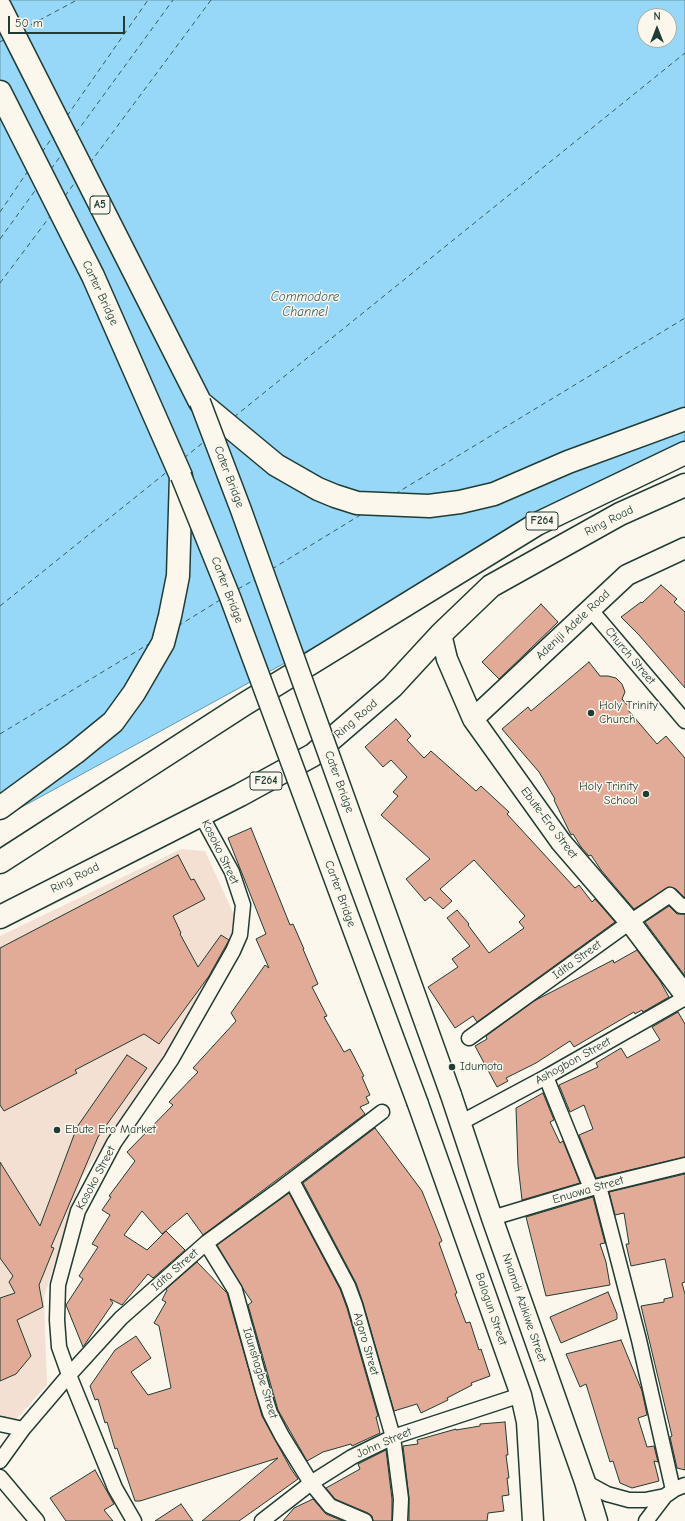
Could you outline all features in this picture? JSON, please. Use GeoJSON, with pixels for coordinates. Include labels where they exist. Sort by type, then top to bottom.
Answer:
{"type":"FeatureCollection","features":[{"type":"Feature","properties":{"kind":"main road","name":"A5"},"geometry":{"type":"LineString","coordinates":[[0,7],[200,402]]}},
{"type":"Feature","properties":{"kind":"main road","name":"Carter Bridge"},"geometry":{"type":"LineString","coordinates":[[0,92],[93,276],[181,476],[233,604],[418,1104]]}},
{"type":"Feature","properties":{"kind":"main road"},"geometry":{"type":"LineString","coordinates":[[200,402],[276,465],[318,489],[356,503],[394,506],[429,506],[460,502],[494,494],[568,462],[685,419]]}},
{"type":"Feature","properties":{"kind":"main road","name":"Cater Bridge"},"geometry":{"type":"LineString","coordinates":[[200,402],[244,518],[451,1095]]}},
{"type":"Feature","properties":{"kind":"main road","name":"F264"},"geometry":{"type":"LineString","coordinates":[[0,862],[243,705],[537,524],[685,453]]}},
{"type":"Feature","properties":{"kind":"main road"},"geometry":{"type":"LineString","coordinates":[[0,808],[75,753],[113,722],[134,693],[163,643],[178,576],[181,476]]}},
{"type":"Feature","properties":{"kind":"main road","name":"Ring Road"},"geometry":{"type":"LineString","coordinates":[[0,917],[201,815],[314,755],[392,687],[441,634],[491,586],[620,514],[685,485]]}},
{"type":"Feature","properties":{"kind":"main road","name":"Adeniji Adele Road"},"geometry":{"type":"LineString","coordinates":[[472,719],[627,575],[685,548]]}},
{"type":"Feature","properties":{"kind":"main road","name":"Ebute-Ero Street"},"geometry":{"type":"LineString","coordinates":[[441,634],[447,659],[472,719],[561,842],[630,922],[685,996]]}},
{"type":"Feature","properties":{"kind":"main road","name":"Nnamdi Azikiwe Street"},"geometry":{"type":"LineString","coordinates":[[451,1095],[492,1218],[585,1482],[596,1521]]}},
{"type":"Feature","properties":{"kind":"main road","name":"Balogun Street"},"geometry":{"type":"LineString","coordinates":[[418,1104],[521,1395],[527,1422],[533,1521]]}},
{"type":"Feature","properties":{"kind":"street","name":"Church Street"},"geometry":{"type":"LineString","coordinates":[[590,609],[685,721]]}},
{"type":"Feature","properties":{"kind":"street","name":"Kosoko Street"},"geometry":{"type":"LineString","coordinates":[[134,1521],[115,1488],[68,1375],[60,1347],[57,1320],[58,1286],[78,1211],[114,1143],[171,1060],[233,951],[240,935],[243,905],[232,872],[201,815]]}},
{"type":"Feature","properties":{"kind":"street","name":"Idita Street"},"geometry":{"type":"LineString","coordinates":[[469,1038],[630,922],[670,896],[681,906],[685,906]]}},
{"type":"Feature","properties":{"kind":"street","name":"Ashogbon Street"},"geometry":{"type":"LineString","coordinates":[[460,1123],[546,1077],[685,996]]}},
{"type":"Feature","properties":{"kind":"street"},"geometry":{"type":"LineString","coordinates":[[546,1077],[595,1187],[639,1340],[674,1490]]}},
{"type":"Feature","properties":{"kind":"street","name":"Idita Street"},"geometry":{"type":"LineString","coordinates":[[0,1461],[23,1429],[68,1375],[121,1318],[206,1243],[292,1181],[382,1112]]}},
{"type":"Feature","properties":{"kind":"street","name":"Enuowa Street"},"geometry":{"type":"LineString","coordinates":[[492,1218],[595,1187],[685,1165]]}},
{"type":"Feature","properties":{"kind":"street","name":"Agoro Street"},"geometry":{"type":"LineString","coordinates":[[292,1181],[348,1286],[393,1436],[401,1499],[400,1521]]}},
{"type":"Feature","properties":{"kind":"street","name":"Idunshagbe Street"},"geometry":{"type":"LineString","coordinates":[[206,1243],[235,1290],[270,1413],[282,1436],[311,1483],[330,1506],[365,1521]]}},
{"type":"Feature","properties":{"kind":"street","name":"John Street"},"geometry":{"type":"LineString","coordinates":[[262,1521],[311,1483],[352,1457],[393,1436],[521,1395]]}},
{"type":"Feature","properties":{"kind":"street"},"geometry":{"type":"LineString","coordinates":[[0,1424],[23,1429]]}},
{"type":"Feature","properties":{"kind":"street"},"geometry":{"type":"LineString","coordinates":[[0,1477],[37,1521]]}},
{"type":"Feature","properties":{"kind":"street"},"geometry":{"type":"LineString","coordinates":[[585,1482],[607,1494],[629,1500],[645,1500],[674,1490]]}},
{"type":"Feature","properties":{"kind":"street"},"geometry":{"type":"LineString","coordinates":[[646,1521],[674,1490]]}},
{"type":"Feature","properties":{"kind":"shaded area","name":"Ebute Ero Market"},"geometry":{"type":"Polygon","coordinates":[[[181,849],[205,851],[241,930],[215,993],[147,1082],[82,1177],[44,1297],[47,1385],[13,1423],[0,1418],[0,936],[181,849]]]}},
{"type":"Feature","properties":{"kind":"water","name":"Commodore Channel"},"geometry":{"type":"Polygon","coordinates":[[[0,0],[685,0],[685,450],[493,549],[0,819],[0,0]]]}},
{"type":"Feature","properties":{"kind":"building"},"geometry":{"type":"Polygon","coordinates":[[[661,585],[677,599],[674,602],[685,612],[685,688],[639,635],[621,617],[641,602],[642,603],[661,585]]]}},
{"type":"Feature","properties":{"kind":"building"},"geometry":{"type":"Polygon","coordinates":[[[541,604],[558,622],[499,679],[482,662],[541,604]]]}},
{"type":"Feature","properties":{"kind":"building"},"geometry":{"type":"Polygon","coordinates":[[[589,662],[600,676],[616,678],[622,684],[625,692],[622,699],[630,708],[628,710],[657,744],[666,736],[685,758],[685,898],[676,889],[669,887],[634,909],[601,870],[591,855],[589,856],[581,847],[573,834],[571,835],[554,800],[555,799],[539,772],[502,729],[528,707],[531,711],[589,662]]]}},
{"type":"Feature","properties":{"kind":"building"},"geometry":{"type":"Polygon","coordinates":[[[396,719],[411,736],[407,740],[424,758],[431,751],[476,791],[481,786],[509,812],[507,814],[575,888],[579,885],[592,902],[595,899],[615,922],[477,1022],[473,1016],[455,1028],[428,987],[458,967],[452,959],[470,946],[447,918],[457,910],[469,924],[468,925],[489,953],[524,928],[519,922],[525,916],[474,860],[440,889],[452,901],[443,909],[430,897],[425,901],[406,879],[430,859],[381,815],[398,796],[393,792],[407,777],[391,760],[383,767],[365,747],[396,719]]]}},
{"type":"Feature","properties":{"kind":"building"},"geometry":{"type":"Polygon","coordinates":[[[251,828],[290,925],[293,924],[318,984],[312,987],[327,1016],[324,1017],[344,1052],[350,1049],[364,1076],[362,1077],[370,1095],[366,1097],[369,1103],[360,1107],[365,1114],[203,1235],[187,1213],[162,1234],[142,1211],[124,1235],[147,1250],[166,1231],[185,1250],[153,1278],[148,1274],[122,1305],[110,1299],[113,1303],[83,1347],[66,1305],[83,1279],[79,1276],[98,1247],[92,1244],[110,1215],[102,1210],[111,1197],[109,1196],[135,1161],[127,1152],[173,1105],[169,1102],[198,1072],[193,1068],[236,1021],[231,1013],[265,965],[269,968],[256,939],[266,934],[228,838],[251,828]]]}},
{"type":"Feature","properties":{"kind":"building"},"geometry":{"type":"Polygon","coordinates":[[[178,855],[191,880],[194,879],[205,899],[173,916],[181,933],[180,934],[198,967],[221,935],[229,940],[209,976],[159,1044],[144,1034],[75,1070],[77,1073],[4,1111],[0,1105],[0,948],[178,855]]]}},
{"type":"Feature","properties":{"kind":"building"},"geometry":{"type":"Polygon","coordinates":[[[669,906],[677,914],[685,914],[685,976],[645,922],[669,906]]]}},
{"type":"Feature","properties":{"kind":"building"},"geometry":{"type":"Polygon","coordinates":[[[637,950],[660,981],[669,997],[643,1012],[642,1010],[635,1014],[634,1012],[574,1047],[570,1041],[536,1063],[506,1078],[508,1081],[497,1087],[475,1046],[487,1039],[486,1036],[534,1001],[613,960],[614,963],[637,950]]]}},
{"type":"Feature","properties":{"kind":"building"},"geometry":{"type":"Polygon","coordinates":[[[678,1012],[685,1024],[685,1157],[596,1178],[579,1135],[593,1129],[584,1105],[570,1112],[559,1085],[598,1067],[596,1063],[621,1048],[627,1058],[660,1040],[652,1027],[678,1012]]]}},
{"type":"Feature","properties":{"kind":"building"},"geometry":{"type":"Polygon","coordinates":[[[127,1055],[147,1068],[98,1137],[51,1247],[54,1248],[39,1285],[43,1307],[17,1320],[31,1356],[16,1374],[0,1381],[0,1298],[15,1293],[9,1282],[13,1276],[0,1258],[0,1162],[40,1226],[77,1127],[127,1055]]]}},
{"type":"Feature","properties":{"kind":"building"},"geometry":{"type":"Polygon","coordinates":[[[543,1093],[554,1120],[550,1122],[560,1143],[563,1141],[580,1183],[522,1200],[518,1165],[516,1108],[543,1093]]]}},
{"type":"Feature","properties":{"kind":"building"},"geometry":{"type":"Polygon","coordinates":[[[375,1128],[422,1191],[442,1241],[439,1243],[457,1293],[455,1294],[466,1323],[470,1322],[479,1350],[481,1349],[490,1376],[471,1383],[472,1385],[447,1398],[448,1400],[421,1413],[417,1404],[394,1411],[356,1283],[303,1183],[375,1128]]]}},
{"type":"Feature","properties":{"kind":"building"},"geometry":{"type":"Polygon","coordinates":[[[685,1174],[685,1282],[682,1283],[685,1294],[685,1470],[677,1468],[670,1437],[672,1436],[641,1306],[664,1302],[664,1299],[673,1297],[665,1259],[631,1266],[626,1244],[629,1244],[624,1213],[615,1215],[609,1192],[685,1174]]]}},
{"type":"Feature","properties":{"kind":"building"},"geometry":{"type":"Polygon","coordinates":[[[289,1193],[340,1289],[347,1308],[378,1416],[376,1417],[380,1433],[352,1446],[351,1444],[323,1452],[307,1461],[278,1410],[248,1305],[252,1302],[217,1245],[289,1193]]]}},
{"type":"Feature","properties":{"kind":"building"},"geometry":{"type":"Polygon","coordinates":[[[593,1197],[605,1243],[600,1244],[606,1262],[610,1285],[546,1296],[526,1217],[593,1197]]]}},
{"type":"Feature","properties":{"kind":"building"},"geometry":{"type":"Polygon","coordinates":[[[197,1262],[227,1293],[262,1416],[298,1479],[239,1521],[202,1521],[278,1458],[140,1501],[135,1501],[117,1448],[115,1449],[107,1422],[105,1423],[98,1399],[95,1400],[90,1386],[115,1350],[136,1336],[151,1358],[131,1372],[148,1395],[171,1388],[159,1326],[154,1323],[166,1302],[162,1300],[167,1290],[166,1289],[197,1262]]]}},
{"type":"Feature","properties":{"kind":"building"},"geometry":{"type":"Polygon","coordinates":[[[608,1292],[617,1314],[617,1319],[561,1343],[550,1317],[608,1292]]]}},
{"type":"Feature","properties":{"kind":"building"},"geometry":{"type":"Polygon","coordinates":[[[621,1340],[642,1391],[647,1415],[638,1418],[647,1447],[654,1446],[658,1462],[654,1461],[659,1481],[632,1488],[620,1483],[613,1461],[610,1462],[586,1384],[580,1387],[566,1354],[621,1340]]]}},
{"type":"Feature","properties":{"kind":"building"},"geometry":{"type":"Polygon","coordinates":[[[505,1422],[509,1495],[502,1496],[504,1511],[488,1513],[487,1521],[409,1521],[409,1498],[403,1446],[418,1444],[417,1440],[456,1429],[480,1426],[480,1424],[505,1422]]]}},
{"type":"Feature","properties":{"kind":"building"},"geometry":{"type":"Polygon","coordinates":[[[386,1450],[392,1499],[392,1521],[373,1521],[372,1516],[368,1513],[335,1499],[326,1488],[360,1469],[358,1464],[386,1450]]]}},
{"type":"Feature","properties":{"kind":"building"},"geometry":{"type":"Polygon","coordinates":[[[95,1470],[114,1504],[104,1510],[113,1521],[66,1521],[50,1498],[95,1470]]]}},
{"type":"Feature","properties":{"kind":"building"},"geometry":{"type":"Polygon","coordinates":[[[313,1499],[326,1514],[343,1521],[283,1521],[294,1508],[313,1499]]]}},
{"type":"Feature","properties":{"kind":"building"},"geometry":{"type":"Polygon","coordinates":[[[181,1504],[193,1521],[155,1521],[181,1504]]]}},
{"type":"Feature","properties":{"kind":"ferry route"},"geometry":{"type":"LineString","coordinates":[[23,29],[77,0]]}},
{"type":"Feature","properties":{"kind":"ferry route"},"geometry":{"type":"LineString","coordinates":[[67,116],[148,0]]}},
{"type":"Feature","properties":{"kind":"ferry route"},"geometry":{"type":"LineString","coordinates":[[76,133],[173,0]]}},
{"type":"Feature","properties":{"kind":"ferry route"},"geometry":{"type":"LineString","coordinates":[[90,163],[211,0]]}},
{"type":"Feature","properties":{"kind":"ferry route"},"geometry":{"type":"LineString","coordinates":[[0,42],[5,39]]}},
{"type":"Feature","properties":{"kind":"ferry route"},"geometry":{"type":"LineString","coordinates":[[234,417],[685,53]]}},
{"type":"Feature","properties":{"kind":"ferry route"},"geometry":{"type":"LineString","coordinates":[[42,152],[54,135]]}},
{"type":"Feature","properties":{"kind":"ferry route"},"geometry":{"type":"LineString","coordinates":[[51,169],[62,154]]}},
{"type":"Feature","properties":{"kind":"ferry route"},"geometry":{"type":"LineString","coordinates":[[0,212],[28,171]]}},
{"type":"Feature","properties":{"kind":"ferry route"},"geometry":{"type":"LineString","coordinates":[[65,196],[76,181]]}},
{"type":"Feature","properties":{"kind":"ferry route"},"geometry":{"type":"LineString","coordinates":[[0,239],[37,188]]}},
{"type":"Feature","properties":{"kind":"ferry route"},"geometry":{"type":"LineString","coordinates":[[0,283],[51,215]]}},
{"type":"Feature","properties":{"kind":"ferry route"},"geometry":{"type":"LineString","coordinates":[[395,494],[685,318]]}},
{"type":"Feature","properties":{"kind":"ferry route"},"geometry":{"type":"LineString","coordinates":[[184,458],[205,441]]}},
{"type":"Feature","properties":{"kind":"ferry route"},"geometry":{"type":"LineString","coordinates":[[0,606],[168,471]]}},
{"type":"Feature","properties":{"kind":"ferry route"},"geometry":{"type":"LineString","coordinates":[[272,569],[362,514]]}},
{"type":"Feature","properties":{"kind":"ferry route"},"geometry":{"type":"LineString","coordinates":[[238,589],[256,579]]}},
{"type":"Feature","properties":{"kind":"ferry route"},"geometry":{"type":"LineString","coordinates":[[178,626],[220,600]]}},
{"type":"Feature","properties":{"kind":"ferry route"},"geometry":{"type":"LineString","coordinates":[[0,734],[152,642]]}},
{"type":"Feature","properties":{"kind":"place","name":"Holy Trinity Church"},"geometry":{"type":"Point","coordinates":[591,713]}},
{"type":"Feature","properties":{"kind":"place","name":"Holy Trinity School"},"geometry":{"type":"Point","coordinates":[646,794]}},
{"type":"Feature","properties":{"kind":"place","name":"Idumota"},"geometry":{"type":"Point","coordinates":[452,1067]}},
{"type":"Feature","properties":{"kind":"place","name":"Ebute Ero Market"},"geometry":{"type":"Point","coordinates":[57,1130]}}]}
